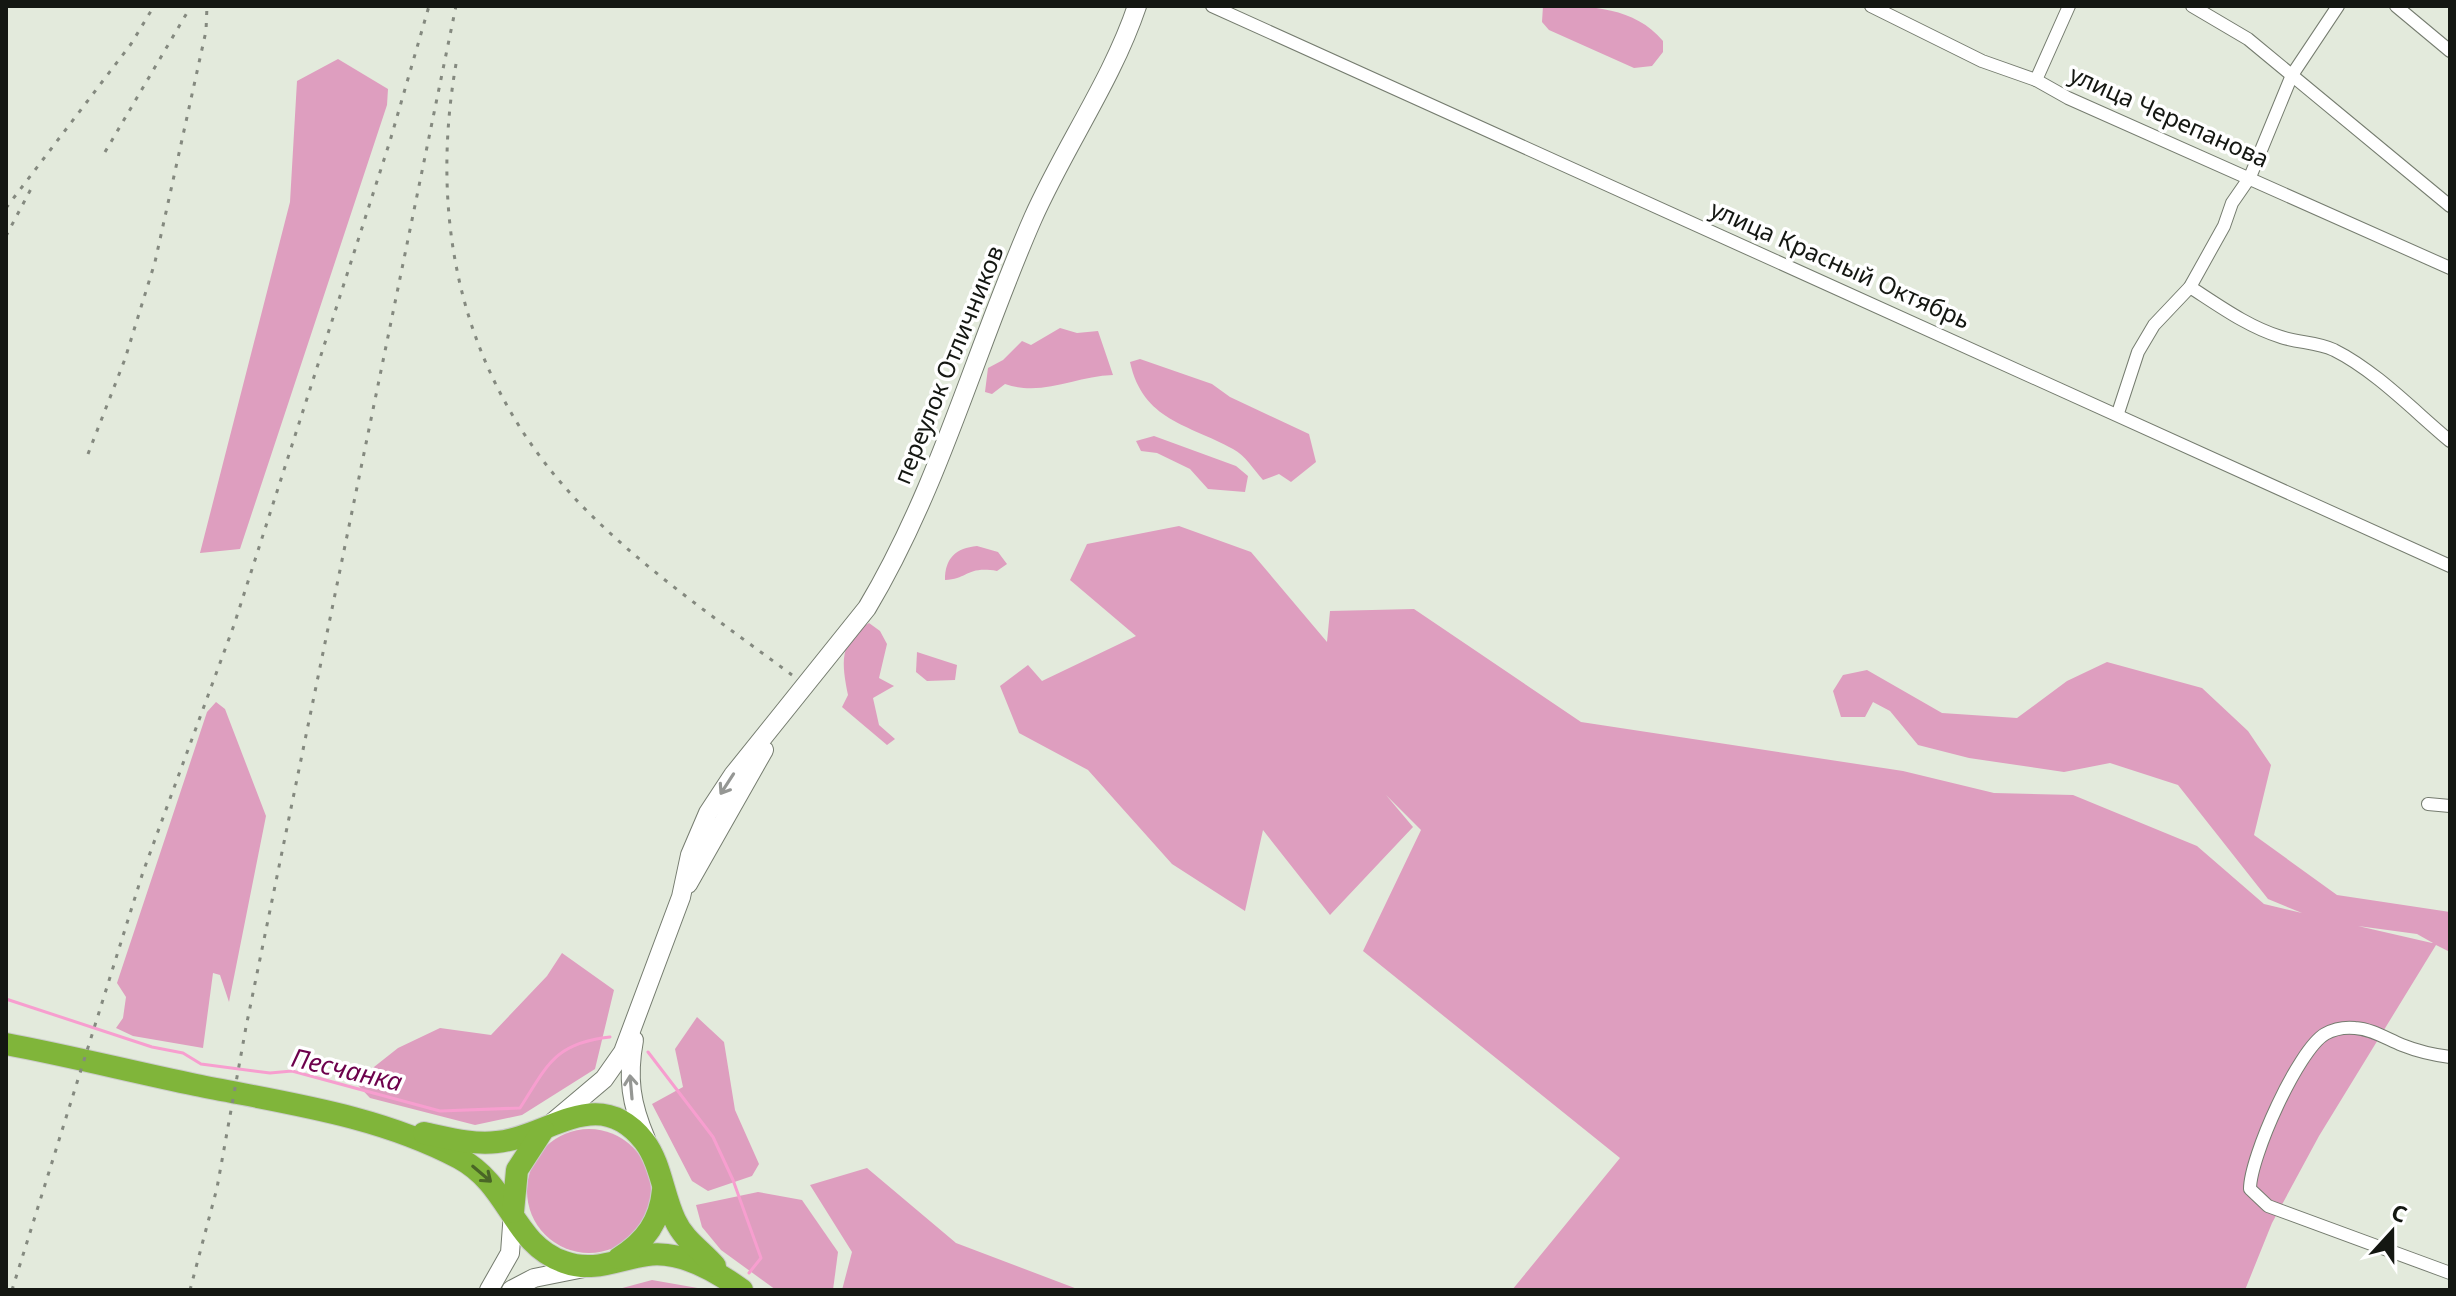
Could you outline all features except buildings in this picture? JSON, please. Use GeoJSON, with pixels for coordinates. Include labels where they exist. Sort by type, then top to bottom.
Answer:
{"type":"FeatureCollection","features":[{"type":"Feature","properties":{"kind":"highway"},"geometry":{"type":"LineString","coordinates":[[6,1044],[309,1108],[388,1128],[483,1143],[513,1140],[576,1115],[608,1117],[633,1129],[652,1152],[663,1188],[682,1231],[734,1284]]}},
{"type":"Feature","properties":{"kind":"highway"},"geometry":{"type":"LineString","coordinates":[[513,1212],[517,1170],[529,1146],[549,1125]]}},
{"type":"Feature","properties":{"kind":"highway"},"geometry":{"type":"LineString","coordinates":[[388,1128],[476,1168],[499,1190],[522,1229],[544,1253],[567,1263],[598,1266],[647,1255],[669,1255],[689,1260],[734,1284]]}},
{"type":"Feature","properties":{"kind":"highway"},"geometry":{"type":"LineString","coordinates":[[598,1266],[650,1232],[662,1206],[663,1188]]}},
{"type":"Feature","properties":{"kind":"main road","name":"переулок Отличников"},"geometry":{"type":"LineString","coordinates":[[638,1018],[681,897],[749,779],[776,723],[867,608],[898,552],[941,455],[1034,216],[1114,60],[1137,6]]}},
{"type":"Feature","properties":{"kind":"main road"},"geometry":{"type":"LineString","coordinates":[[549,1125],[610,1072],[638,1018]]}},
{"type":"Feature","properties":{"kind":"main road"},"geometry":{"type":"LineString","coordinates":[[638,1018],[629,1084],[633,1108],[652,1152]]}},
{"type":"Feature","properties":{"kind":"main road"},"geometry":{"type":"LineString","coordinates":[[489,1290],[510,1253],[513,1212]]}},
{"type":"Feature","properties":{"kind":"main road"},"geometry":{"type":"LineString","coordinates":[[511,1290],[534,1278],[598,1266]]}},
{"type":"Feature","properties":{"kind":"street","name":"улица Красный Октябрь"},"geometry":{"type":"LineString","coordinates":[[1212,6],[2118,413],[2450,566]]}},
{"type":"Feature","properties":{"kind":"street","name":"улица Черепанова"},"geometry":{"type":"LineString","coordinates":[[1871,6],[1982,61],[2036,80],[2068,98],[2450,268]]}},
{"type":"Feature","properties":{"kind":"street"},"geometry":{"type":"LineString","coordinates":[[2036,80],[2069,6]]}},
{"type":"Feature","properties":{"kind":"street"},"geometry":{"type":"LineString","coordinates":[[2192,6],[2248,39],[2450,206]]}},
{"type":"Feature","properties":{"kind":"street"},"geometry":{"type":"LineString","coordinates":[[2118,413],[2138,352],[2154,325],[2190,287],[2224,226],[2232,203],[2250,177],[2292,75],[2338,6]]}},
{"type":"Feature","properties":{"kind":"street"},"geometry":{"type":"LineString","coordinates":[[2396,6],[2450,51]]}},
{"type":"Feature","properties":{"kind":"street"},"geometry":{"type":"LineString","coordinates":[[2190,287],[2257,327],[2282,338],[2311,342],[2334,350],[2450,441]]}},
{"type":"Feature","properties":{"kind":"street"},"geometry":{"type":"LineString","coordinates":[[2428,804],[2450,806]]}},
{"type":"Feature","properties":{"kind":"street"},"geometry":{"type":"LineString","coordinates":[[2450,1057],[2415,1050],[2358,1028],[2341,1028],[2324,1035],[2311,1047],[2289,1085],[2261,1147],[2250,1189],[2268,1206],[2450,1273]]}},
{"type":"Feature","properties":{"kind":"shaded area"},"geometry":{"type":"Polygon","coordinates":[[[1543,6],[1576,6],[1623,14],[1651,29],[1663,41],[1663,52],[1652,66],[1634,68],[1549,30],[1542,22],[1543,6]]]}},
{"type":"Feature","properties":{"kind":"shaded area"},"geometry":{"type":"Polygon","coordinates":[[[338,59],[388,89],[387,105],[240,549],[200,553],[290,202],[297,81],[338,59]]]}},
{"type":"Feature","properties":{"kind":"shaded area"},"geometry":{"type":"Polygon","coordinates":[[[1060,328],[1077,333],[1098,331],[1113,375],[1046,387],[1005,384],[992,394],[985,392],[988,368],[1003,360],[1022,341],[1031,345],[1060,328]]]}},
{"type":"Feature","properties":{"kind":"shaded area"},"geometry":{"type":"Polygon","coordinates":[[[1140,359],[1212,384],[1230,397],[1309,434],[1316,462],[1291,482],[1279,474],[1263,480],[1237,452],[1156,409],[1136,382],[1130,362],[1140,359]]]}},
{"type":"Feature","properties":{"kind":"shaded area"},"geometry":{"type":"Polygon","coordinates":[[[1154,436],[1236,466],[1248,476],[1245,492],[1208,489],[1190,469],[1157,453],[1141,451],[1136,441],[1154,436]]]}},
{"type":"Feature","properties":{"kind":"shaded area"},"geometry":{"type":"Polygon","coordinates":[[[1179,526],[1251,552],[1327,642],[1330,611],[1414,609],[1581,722],[1903,771],[1994,793],[2073,795],[2197,846],[2264,904],[2302,913],[2268,899],[2178,785],[2110,763],[2064,772],[1969,758],[1918,745],[1890,711],[1873,702],[1865,717],[1841,717],[1833,691],[1843,675],[1867,670],[1942,713],[2017,718],[2067,681],[2107,662],[2202,688],[2248,731],[2271,765],[2254,835],[2337,895],[2450,912],[2450,952],[2436,945],[2319,1136],[2272,1223],[2245,1290],[1512,1290],[1620,1158],[1363,951],[1421,830],[1386,795],[1413,827],[1330,915],[1263,830],[1245,911],[1172,864],[1088,770],[1019,733],[1000,686],[1028,665],[1042,681],[1136,636],[1070,580],[1087,544],[1179,526]],[[2358,926],[2433,943],[2417,934],[2358,926]]]}},
{"type":"Feature","properties":{"kind":"shaded area"},"geometry":{"type":"Polygon","coordinates":[[[977,546],[998,552],[1007,564],[997,571],[973,571],[945,580],[947,566],[953,556],[963,549],[977,546]]]}},
{"type":"Feature","properties":{"kind":"shaded area"},"geometry":{"type":"Polygon","coordinates":[[[869,623],[880,631],[887,644],[879,678],[894,686],[873,698],[879,725],[895,739],[887,745],[842,707],[848,695],[844,673],[847,646],[852,637],[869,623]]]}},
{"type":"Feature","properties":{"kind":"shaded area"},"geometry":{"type":"Polygon","coordinates":[[[917,652],[957,665],[955,680],[927,681],[916,672],[917,652]]]}},
{"type":"Feature","properties":{"kind":"shaded area"},"geometry":{"type":"Polygon","coordinates":[[[216,702],[225,709],[266,816],[229,1002],[220,975],[213,973],[203,1048],[133,1036],[116,1028],[123,1018],[126,997],[117,983],[207,712],[216,702]]]}},
{"type":"Feature","properties":{"kind":"shaded area"},"geometry":{"type":"Polygon","coordinates":[[[562,953],[614,990],[595,1069],[522,1115],[475,1125],[370,1098],[355,1082],[398,1048],[440,1028],[491,1035],[547,976],[562,953]]]}},
{"type":"Feature","properties":{"kind":"shaded area"},"geometry":{"type":"Polygon","coordinates":[[[697,1017],[724,1042],[735,1110],[759,1164],[752,1176],[708,1191],[692,1181],[652,1104],[683,1087],[675,1049],[697,1017]]]}},
{"type":"Feature","properties":{"kind":"shaded area"},"geometry":{"type":"Polygon","coordinates":[[[589,1129],[613,1133],[633,1147],[647,1167],[651,1191],[647,1215],[633,1235],[613,1249],[589,1253],[565,1249],[545,1235],[531,1215],[527,1191],[531,1167],[545,1147],[565,1133],[589,1129]]]}},
{"type":"Feature","properties":{"kind":"shaded area"},"geometry":{"type":"Polygon","coordinates":[[[867,1168],[956,1243],[1080,1290],[842,1290],[852,1252],[810,1185],[867,1168]]]}},
{"type":"Feature","properties":{"kind":"shaded area"},"geometry":{"type":"Polygon","coordinates":[[[758,1192],[802,1200],[838,1252],[833,1290],[776,1290],[721,1250],[702,1227],[696,1205],[758,1192]]]}},
{"type":"Feature","properties":{"kind":"shaded area"},"geometry":{"type":"Polygon","coordinates":[[[652,1280],[709,1290],[615,1290],[652,1280]]]}},
{"type":"Feature","properties":{"kind":"waterway","name":"Песчанка"},"geometry":{"type":"LineString","coordinates":[[6,999],[152,1047],[183,1053],[201,1064],[270,1073],[292,1071],[440,1111],[520,1108],[546,1069],[564,1051],[591,1040],[610,1037]]}},
{"type":"Feature","properties":{"kind":"waterway","name":"Песчанка"},"geometry":{"type":"LineString","coordinates":[[648,1052],[713,1137],[733,1180],[761,1258],[749,1273]]}},
{"type":"Feature","properties":{"kind":"railway"},"geometry":{"type":"LineString","coordinates":[[6,208],[131,44],[154,6]]}},
{"type":"Feature","properties":{"kind":"railway"},"geometry":{"type":"LineString","coordinates":[[105,152],[191,6]]}},
{"type":"Feature","properties":{"kind":"railway"},"geometry":{"type":"LineString","coordinates":[[88,454],[125,359],[155,262],[206,31],[207,6]]}},
{"type":"Feature","properties":{"kind":"railway"},"geometry":{"type":"LineString","coordinates":[[12,1290],[143,872],[234,625],[390,141],[429,6]]}},
{"type":"Feature","properties":{"kind":"railway"},"geometry":{"type":"LineString","coordinates":[[190,1290],[217,1188],[246,1027],[456,6]]}},
{"type":"Feature","properties":{"kind":"railway"},"geometry":{"type":"LineString","coordinates":[[456,64],[448,126],[447,187],[453,247],[465,305],[485,361],[512,414],[546,465],[611,534],[687,597],[792,675]]}},
{"type":"Feature","properties":{"kind":"railway"},"geometry":{"type":"LineString","coordinates":[[6,236],[32,187]]}}]}
